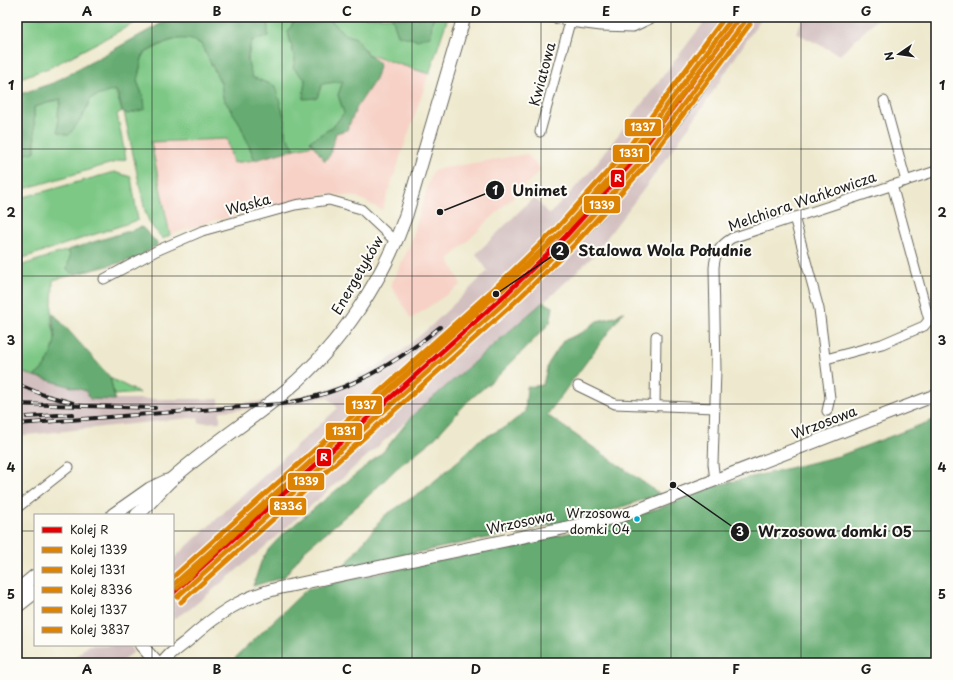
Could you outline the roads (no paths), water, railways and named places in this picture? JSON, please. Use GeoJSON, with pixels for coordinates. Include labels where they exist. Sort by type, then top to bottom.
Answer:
{"type":"FeatureCollection","features":[{"type":"Feature","properties":{"kind":"main road","name":"Energetyków"},"geometry":{"type":"LineString","coordinates":[[138,514],[151,503],[172,479],[288,389],[310,368],[345,328],[374,284],[396,242],[412,196],[464,17]]}},
{"type":"Feature","properties":{"kind":"main road","name":"Energetyków"},"geometry":{"type":"LineString","coordinates":[[114,514],[150,489],[172,479]]}},
{"type":"Feature","properties":{"kind":"main road"},"geometry":{"type":"LineString","coordinates":[[17,591],[34,577]]}},
{"type":"Feature","properties":{"kind":"main road"},"geometry":{"type":"LineString","coordinates":[[17,606],[34,593]]}},
{"type":"Feature","properties":{"kind":"street"},"geometry":{"type":"LineString","coordinates":[[550,17],[570,22],[601,26],[633,27],[654,17]]}},
{"type":"Feature","properties":{"kind":"street","name":"Kwiatowa"},"geometry":{"type":"LineString","coordinates":[[540,132],[570,22]]}},
{"type":"Feature","properties":{"kind":"street"},"geometry":{"type":"LineString","coordinates":[[884,101],[906,181]]}},
{"type":"Feature","properties":{"kind":"street","name":"Melchiora Wańkowicza"},"geometry":{"type":"LineString","coordinates":[[715,480],[713,464],[715,408],[714,268],[716,253],[725,242],[732,238],[936,171]]}},
{"type":"Feature","properties":{"kind":"street"},"geometry":{"type":"LineString","coordinates":[[826,359],[882,344],[924,326],[929,320],[892,185]]}},
{"type":"Feature","properties":{"kind":"street","name":"Wąska"},"geometry":{"type":"LineString","coordinates":[[104,279],[164,246],[202,231],[295,206],[329,200],[361,209],[396,242]]}},
{"type":"Feature","properties":{"kind":"street"},"geometry":{"type":"LineString","coordinates":[[794,217],[819,309],[830,398],[828,411]]}},
{"type":"Feature","properties":{"kind":"street"},"geometry":{"type":"LineString","coordinates":[[926,307],[936,305]]}},
{"type":"Feature","properties":{"kind":"street"},"geometry":{"type":"LineString","coordinates":[[655,406],[656,336]]}},
{"type":"Feature","properties":{"kind":"street"},"geometry":{"type":"LineString","coordinates":[[578,386],[615,404],[715,408]]}},
{"type":"Feature","properties":{"kind":"street","name":"Wrzosowa"},"geometry":{"type":"LineString","coordinates":[[163,663],[218,615],[235,604],[258,594],[279,588],[609,519],[653,504],[936,396]]}},
{"type":"Feature","properties":{"kind":"street"},"geometry":{"type":"LineString","coordinates":[[17,508],[69,467]]}},
{"type":"Feature","properties":{"kind":"street"},"geometry":{"type":"LineString","coordinates":[[142,646],[157,663]]}},
{"type":"Feature","properties":{"kind":"railway"},"geometry":{"type":"LineString","coordinates":[[178,597],[220,566],[264,528],[537,283],[580,241],[601,219],[658,150],[695,102],[740,39],[753,17]]}},
{"type":"Feature","properties":{"kind":"railway"},"geometry":{"type":"LineString","coordinates":[[17,424],[280,404],[303,400],[345,386],[385,367],[440,327]]}},
{"type":"Feature","properties":{"kind":"railway"},"geometry":{"type":"LineString","coordinates":[[17,384],[44,395],[73,403]]}},
{"type":"Feature","properties":{"kind":"railway"},"geometry":{"type":"LineString","coordinates":[[17,404],[155,408]]}},
{"type":"Feature","properties":{"kind":"railway"},"geometry":{"type":"LineString","coordinates":[[27,417],[73,414]]}},
{"type":"Feature","properties":{"kind":"rail line","name":"1337"},"geometry":{"type":"LineString","coordinates":[[174,576],[499,284],[557,228],[625,152],[725,17]]}},
{"type":"Feature","properties":{"kind":"rail line","name":"1331"},"geometry":{"type":"LineString","coordinates":[[174,584],[503,289],[562,232],[629,156],[733,17]]}},
{"type":"Feature","properties":{"kind":"rail line","name":"R"},"geometry":{"type":"LineString","coordinates":[[174,592],[507,293],[566,236],[634,160],[740,17]]}},
{"type":"Feature","properties":{"kind":"rail line","name":"3837"},"geometry":{"type":"LineString","coordinates":[[177,588],[338,436],[564,230],[607,186],[660,124],[737,21]]}},
{"type":"Feature","properties":{"kind":"rail line","name":"1339"},"geometry":{"type":"LineString","coordinates":[[177,597],[511,297],[570,240],[639,164],[745,21]]}},
{"type":"Feature","properties":{"kind":"rail line","name":"8336"},"geometry":{"type":"LineString","coordinates":[[181,602],[515,302],[574,245],[644,167],[750,24]]}},
{"type":"Feature","properties":{"kind":"place","name":"Unimet"},"geometry":{"type":"Point","coordinates":[440,212]}},
{"type":"Feature","properties":{"kind":"place","name":"Stalowa Wola Południe"},"geometry":{"type":"Point","coordinates":[496,294]}},
{"type":"Feature","properties":{"kind":"place","name":"Wrzosowa domki 05"},"geometry":{"type":"Point","coordinates":[673,485]}},
{"type":"Feature","properties":{"kind":"place","name":"Wrzosowa domki 04"},"geometry":{"type":"Point","coordinates":[637,519]}}]}
